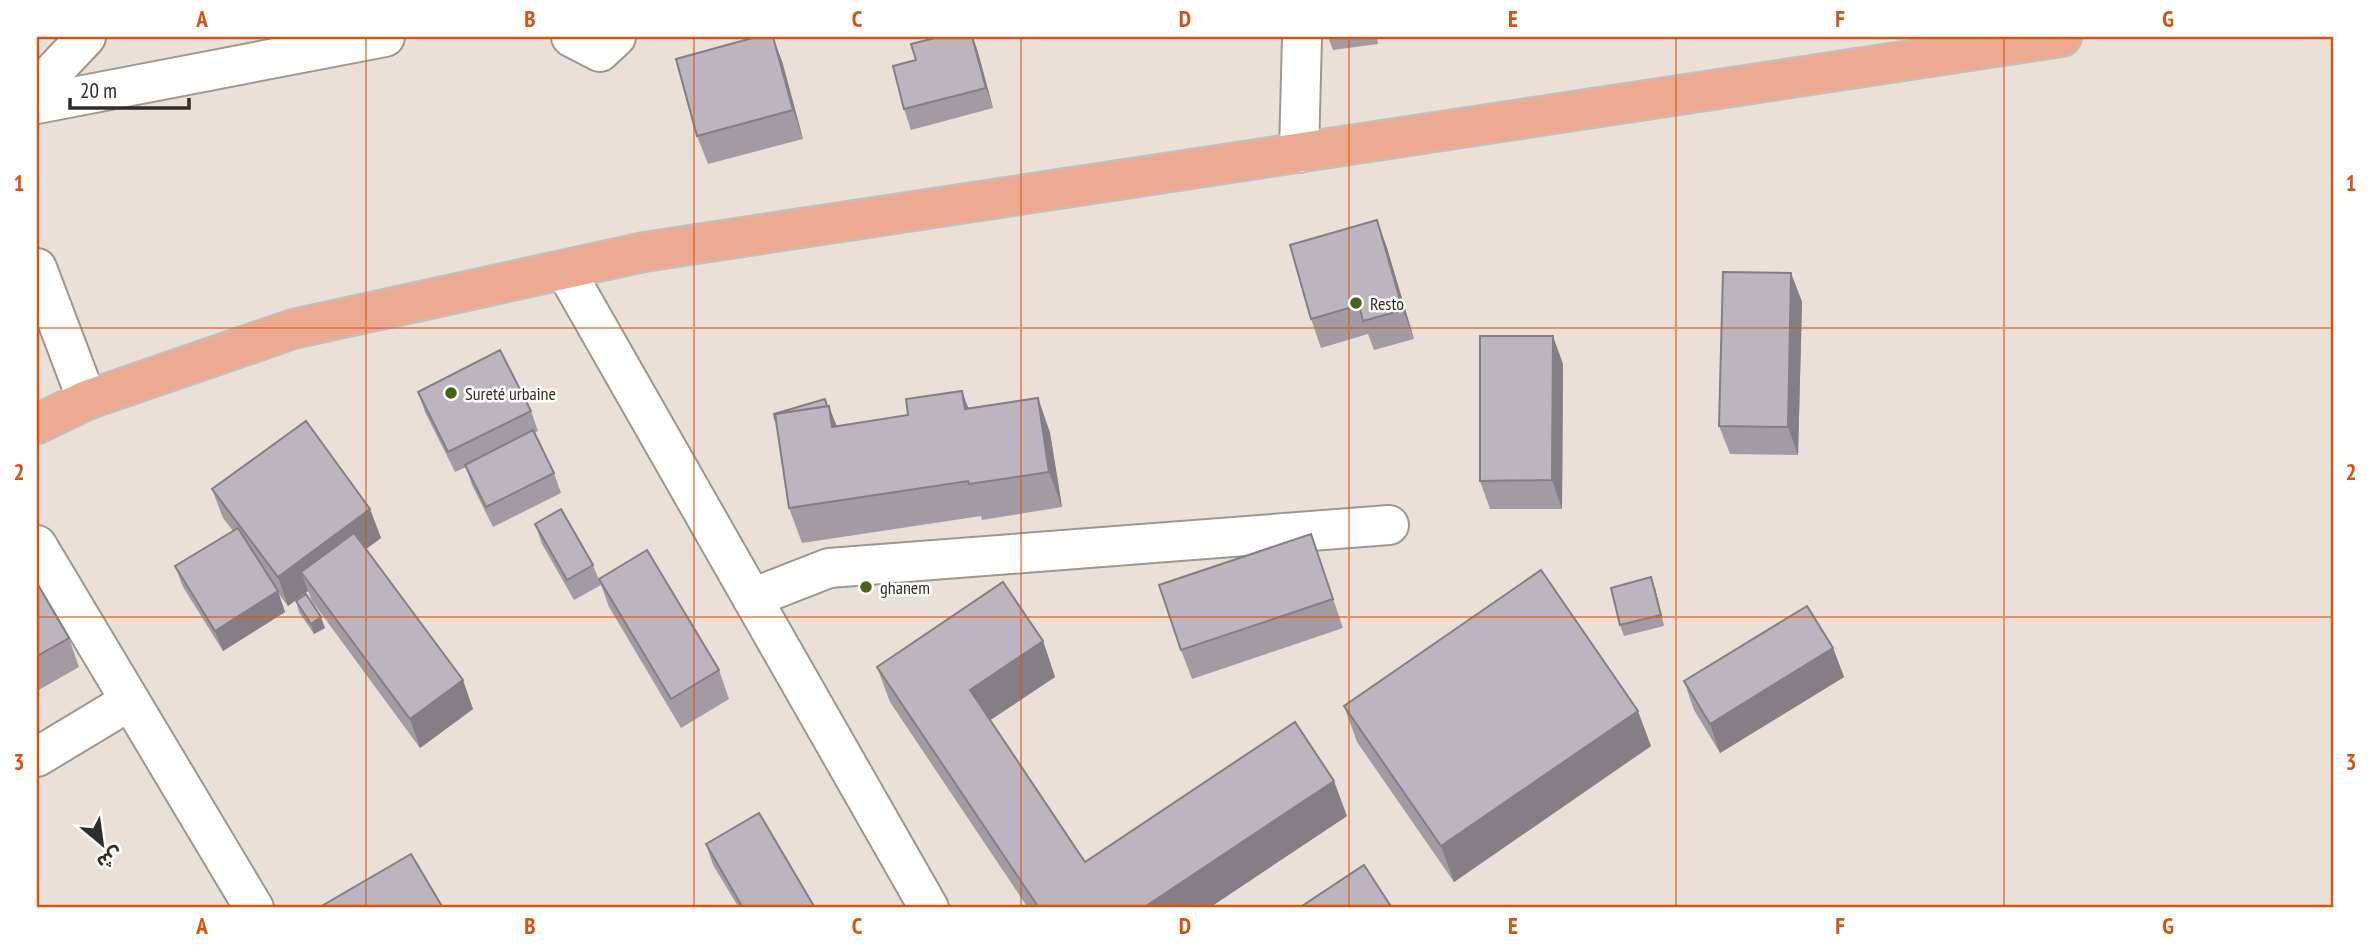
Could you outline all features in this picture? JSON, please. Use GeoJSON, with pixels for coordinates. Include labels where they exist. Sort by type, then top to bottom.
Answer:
{"type":"FeatureCollection","features":[{"type":"Feature","properties":{"kind":"main road"},"geometry":{"type":"LineString","coordinates":[[37,424],[87,400],[293,329],[644,252],[2062,37]]}},
{"type":"Feature","properties":{"kind":"street"},"geometry":{"type":"LineString","coordinates":[[37,89],[86,37]]}},
{"type":"Feature","properties":{"kind":"street"},"geometry":{"type":"LineString","coordinates":[[37,104],[385,37]]}},
{"type":"Feature","properties":{"kind":"street"},"geometry":{"type":"LineString","coordinates":[[571,37],[600,52],[616,37]]}},
{"type":"Feature","properties":{"kind":"street"},"geometry":{"type":"LineString","coordinates":[[1299,153],[1302,37]]}},
{"type":"Feature","properties":{"kind":"street"},"geometry":{"type":"LineString","coordinates":[[37,268],[87,400]]}},
{"type":"Feature","properties":{"kind":"street"},"geometry":{"type":"LineString","coordinates":[[565,270],[929,908]]}},
{"type":"Feature","properties":{"kind":"street"},"geometry":{"type":"LineString","coordinates":[[752,598],[829,568],[1389,525]]}},
{"type":"Feature","properties":{"kind":"street"},"geometry":{"type":"LineString","coordinates":[[37,545],[254,908]]}},
{"type":"Feature","properties":{"kind":"street"},"geometry":{"type":"LineString","coordinates":[[37,757],[130,701]]}},
{"type":"Feature","properties":{"kind":"building"},"geometry":{"type":"Polygon","coordinates":[[[756,37],[773,37],[793,110],[697,136],[676,59],[756,37]]]}},
{"type":"Feature","properties":{"kind":"building"},"geometry":{"type":"Polygon","coordinates":[[[939,37],[972,37],[986,88],[904,109],[893,66],[916,60],[911,44],[939,37]]]}},
{"type":"Feature","properties":{"kind":"building","name":"Resto"},"geometry":{"type":"Polygon","coordinates":[[[1377,220],[1403,310],[1363,321],[1359,305],[1311,319],[1290,245],[1377,220]]]}},
{"type":"Feature","properties":{"kind":"building"},"geometry":{"type":"Polygon","coordinates":[[[1723,272],[1791,273],[1788,427],[1719,426],[1723,272]]]}},
{"type":"Feature","properties":{"kind":"building"},"geometry":{"type":"Polygon","coordinates":[[[1480,336],[1553,336],[1552,480],[1480,481],[1480,336]]]}},
{"type":"Feature","properties":{"kind":"building"},"geometry":{"type":"Polygon","coordinates":[[[500,350],[531,411],[448,452],[418,392],[500,350]]]}},
{"type":"Feature","properties":{"kind":"building"},"geometry":{"type":"Polygon","coordinates":[[[962,391],[965,409],[1038,398],[1049,472],[969,484],[968,481],[789,508],[775,414],[829,406],[832,427],[908,415],[906,399],[962,391]]]}},
{"type":"Feature","properties":{"kind":"building"},"geometry":{"type":"Polygon","coordinates":[[[825,399],[827,406],[775,414],[776,422],[774,414],[825,399]]]}},
{"type":"Feature","properties":{"kind":"building"},"geometry":{"type":"Polygon","coordinates":[[[306,421],[370,509],[278,577],[212,489],[306,421]]]}},
{"type":"Feature","properties":{"kind":"building"},"geometry":{"type":"Polygon","coordinates":[[[533,430],[554,473],[486,507],[465,465],[533,430]]]}},
{"type":"Feature","properties":{"kind":"building"},"geometry":{"type":"Polygon","coordinates":[[[561,509],[593,565],[567,580],[535,524],[561,509]]]}},
{"type":"Feature","properties":{"kind":"building"},"geometry":{"type":"Polygon","coordinates":[[[238,528],[278,591],[215,631],[175,566],[238,528]]]}},
{"type":"Feature","properties":{"kind":"building"},"geometry":{"type":"Polygon","coordinates":[[[354,533],[463,680],[410,719],[301,572],[354,533]]]}},
{"type":"Feature","properties":{"kind":"building"},"geometry":{"type":"Polygon","coordinates":[[[1311,534],[1333,599],[1181,650],[1159,585],[1311,534]]]}},
{"type":"Feature","properties":{"kind":"building"},"geometry":{"type":"Polygon","coordinates":[[[647,550],[719,670],[671,699],[599,579],[647,550]]]}},
{"type":"Feature","properties":{"kind":"building"},"geometry":{"type":"Polygon","coordinates":[[[1541,570],[1638,711],[1441,846],[1344,706],[1541,570]]]}},
{"type":"Feature","properties":{"kind":"building"},"geometry":{"type":"Polygon","coordinates":[[[1651,577],[1661,615],[1620,625],[1611,588],[1651,577]]]}},
{"type":"Feature","properties":{"kind":"building"},"geometry":{"type":"Polygon","coordinates":[[[1003,582],[1043,641],[970,690],[1085,862],[1295,722],[1334,781],[1143,908],[1039,908],[877,667],[1003,582]]]}},
{"type":"Feature","properties":{"kind":"building"},"geometry":{"type":"Polygon","coordinates":[[[37,583],[69,638],[37,656],[37,583]]]}},
{"type":"Feature","properties":{"kind":"building"},"geometry":{"type":"Polygon","coordinates":[[[306,594],[321,617],[311,624],[296,601],[306,594]]]}},
{"type":"Feature","properties":{"kind":"building"},"geometry":{"type":"Polygon","coordinates":[[[1807,606],[1833,648],[1710,724],[1684,681],[1807,606]]]}},
{"type":"Feature","properties":{"kind":"building"},"geometry":{"type":"Polygon","coordinates":[[[759,813],[815,908],[743,908],[706,844],[759,813]]]}},
{"type":"Feature","properties":{"kind":"building"},"geometry":{"type":"Polygon","coordinates":[[[411,854],[443,908],[320,907],[411,854]]]}},
{"type":"Feature","properties":{"kind":"building"},"geometry":{"type":"Polygon","coordinates":[[[1364,865],[1392,908],[1299,908],[1364,865]]]}},
{"type":"Feature","properties":{"kind":"place","name":"Resto"},"geometry":{"type":"Point","coordinates":[1356,303]}},
{"type":"Feature","properties":{"kind":"place","name":"Sureté urbaine"},"geometry":{"type":"Point","coordinates":[451,393]}},
{"type":"Feature","properties":{"kind":"place","name":"ghanem"},"geometry":{"type":"Point","coordinates":[866,587]}}]}
